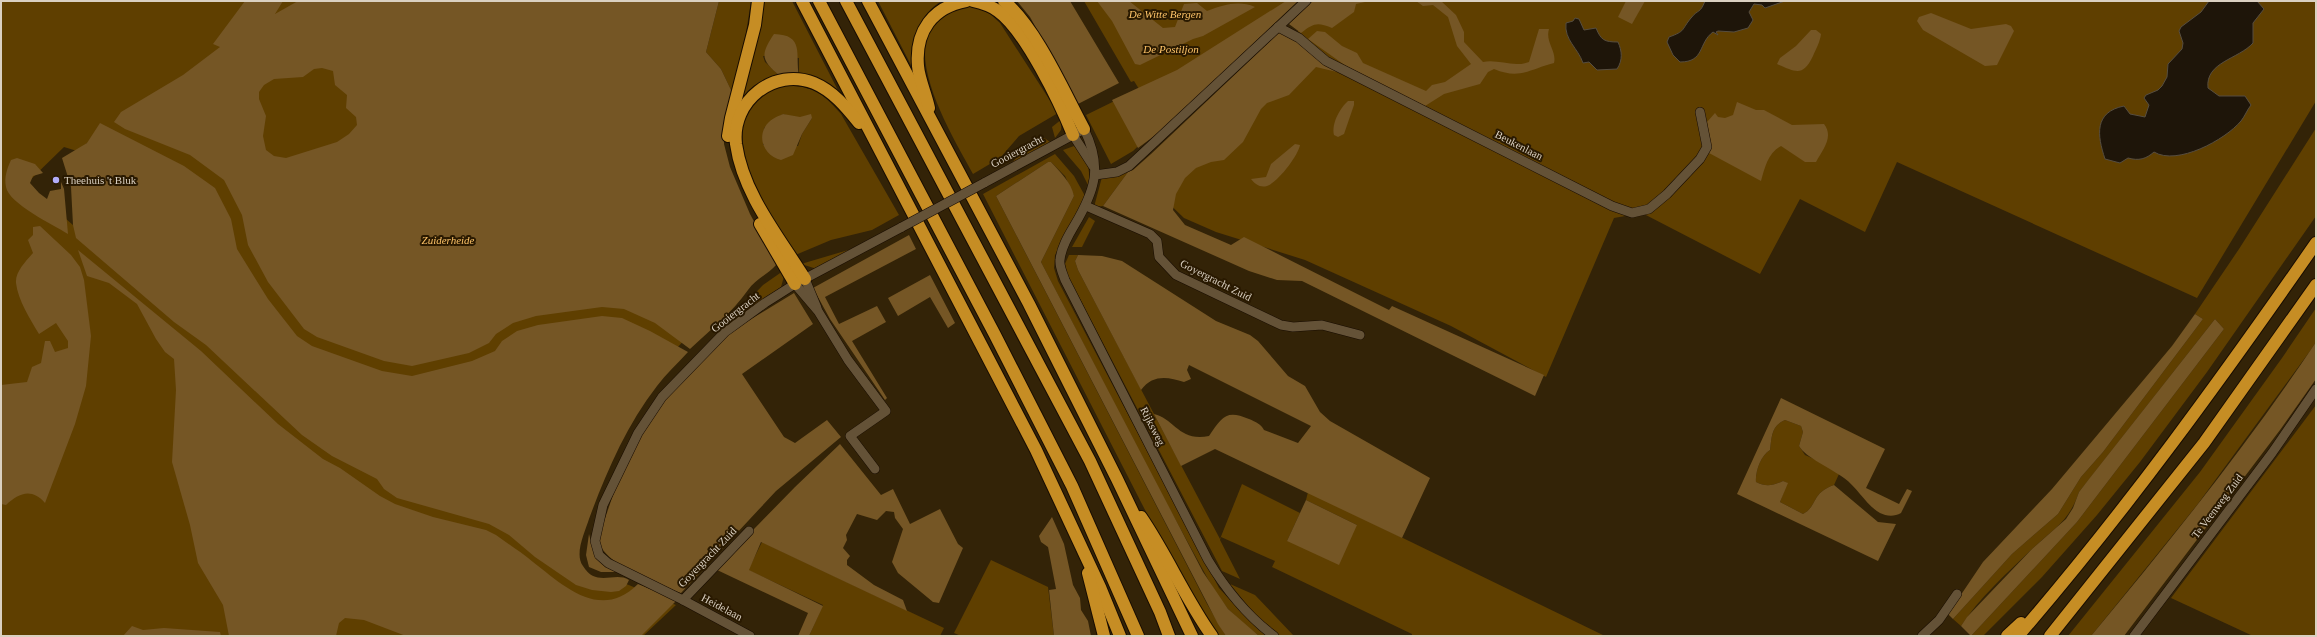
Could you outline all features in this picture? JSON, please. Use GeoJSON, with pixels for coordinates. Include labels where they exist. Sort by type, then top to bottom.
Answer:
{"type":"FeatureCollection","features":[{"type":"Feature","properties":{"kind":"highway"},"geometry":{"type":"LineString","coordinates":[[758,1],[754,25],[730,118],[729,150],[740,183],[756,218],[800,282]]}},
{"type":"Feature","properties":{"kind":"highway"},"geometry":{"type":"LineString","coordinates":[[802,1],[874,143],[1036,450],[1080,543],[1120,636]]}},
{"type":"Feature","properties":{"kind":"highway"},"geometry":{"type":"LineString","coordinates":[[818,1],[996,334],[1072,486],[1138,636]]}},
{"type":"Feature","properties":{"kind":"highway"},"geometry":{"type":"LineString","coordinates":[[846,1],[1090,461],[1169,636]]}},
{"type":"Feature","properties":{"kind":"highway"},"geometry":{"type":"LineString","coordinates":[[868,1],[935,130],[1029,304],[1117,479],[1192,636]]}},
{"type":"Feature","properties":{"kind":"highway"},"geometry":{"type":"LineString","coordinates":[[935,130],[918,67],[918,51],[921,37],[929,20],[939,10],[954,3],[966,1]]}},
{"type":"Feature","properties":{"kind":"highway"},"geometry":{"type":"LineString","coordinates":[[973,1],[984,3],[998,11],[1012,24],[1024,40],[1073,135]]}},
{"type":"Feature","properties":{"kind":"highway"},"geometry":{"type":"LineString","coordinates":[[1004,1],[1015,10],[1028,28],[1084,129]]}},
{"type":"Feature","properties":{"kind":"highway"},"geometry":{"type":"LineString","coordinates":[[800,282],[762,213],[740,162],[736,142],[736,130],[744,107],[760,88],[782,79],[793,78],[814,83],[835,95],[874,143]]}},
{"type":"Feature","properties":{"kind":"highway"},"geometry":{"type":"LineString","coordinates":[[2018,636],[2072,573],[2184,430],[2316,243]]}},
{"type":"Feature","properties":{"kind":"highway"},"geometry":{"type":"LineString","coordinates":[[2051,635],[2204,443],[2316,285]]}},
{"type":"Feature","properties":{"kind":"highway"},"geometry":{"type":"LineString","coordinates":[[1117,479],[1155,537],[1186,595],[1212,636]]}},
{"type":"Feature","properties":{"kind":"highway"},"geometry":{"type":"LineString","coordinates":[[1080,543],[1104,636]]}},
{"type":"Feature","properties":{"kind":"highway"},"geometry":{"type":"LineString","coordinates":[[2007,636],[2072,573]]}},
{"type":"Feature","properties":{"kind":"street"},"geometry":{"type":"LineString","coordinates":[[1095,172],[1117,172],[1129,166],[1306,1]]}},
{"type":"Feature","properties":{"kind":"street","name":"Beukenlaan"},"geometry":{"type":"LineString","coordinates":[[1278,27],[1299,38],[1326,61],[1612,206],[1632,213],[1649,209],[1667,194],[1700,159],[1707,146],[1700,112]]}},
{"type":"Feature","properties":{"kind":"street","name":"Gooiergracht"},"geometry":{"type":"LineString","coordinates":[[683,600],[608,563],[599,555],[595,541],[603,505],[638,433],[662,397],[725,332],[800,282],[1084,129]]}},
{"type":"Feature","properties":{"kind":"street"},"geometry":{"type":"LineString","coordinates":[[1084,129],[1094,153],[1095,172],[1084,209]]}},
{"type":"Feature","properties":{"kind":"street"},"geometry":{"type":"LineString","coordinates":[[1073,135],[1095,172]]}},
{"type":"Feature","properties":{"kind":"street","name":"Goyergracht Zuid"},"geometry":{"type":"LineString","coordinates":[[1084,209],[1150,234],[1157,241],[1159,257],[1176,275],[1281,325],[1294,327],[1322,325],[1360,335]]}},
{"type":"Feature","properties":{"kind":"street","name":"Rijksweg"},"geometry":{"type":"LineString","coordinates":[[1084,209],[1059,261],[1064,280],[1208,560],[1227,590],[1247,613],[1274,636]]}},
{"type":"Feature","properties":{"kind":"street"},"geometry":{"type":"LineString","coordinates":[[800,282],[848,360],[886,411],[850,436],[875,469]]}},
{"type":"Feature","properties":{"kind":"street","name":"Te Veenweg Zuid"},"geometry":{"type":"LineString","coordinates":[[2134,636],[2272,453],[2316,389]]}},
{"type":"Feature","properties":{"kind":"street","name":"Goyergracht Zuid"},"geometry":{"type":"LineString","coordinates":[[683,600],[749,531]]}},
{"type":"Feature","properties":{"kind":"street"},"geometry":{"type":"LineString","coordinates":[[1922,636],[1939,620],[1957,594]]}},
{"type":"Feature","properties":{"kind":"street","name":"Heidelaan"},"geometry":{"type":"LineString","coordinates":[[683,600],[750,636]]}},
{"type":"Feature","properties":{"kind":"green space","name":"Zuiderheide"},"geometry":{"type":"Polygon","coordinates":[[[1,1],[708,1],[704,27],[695,328],[651,377],[569,548],[583,580],[617,580],[676,605],[643,636],[1,636],[1,1]],[[87,143],[77,151],[64,147],[26,184],[223,356],[87,143]]]}},
{"type":"Feature","properties":{"kind":"green space"},"geometry":{"type":"Polygon","coordinates":[[[245,1],[283,1],[275,14],[298,1],[719,1],[706,52],[721,69],[732,92],[724,129],[724,144],[730,167],[750,214],[775,260],[776,265],[754,283],[728,314],[690,349],[655,323],[624,309],[602,307],[536,316],[513,323],[496,334],[489,343],[469,353],[412,366],[384,361],[317,337],[304,329],[268,282],[248,245],[242,215],[224,180],[190,155],[125,129],[114,122],[121,112],[183,75],[220,47],[213,44],[245,1]],[[322,68],[314,69],[303,77],[274,79],[264,85],[259,92],[259,99],[266,116],[263,136],[266,150],[274,156],[286,158],[337,142],[349,134],[357,125],[356,117],[346,108],[347,95],[335,85],[333,71],[322,68]]]}},
{"type":"Feature","properties":{"kind":"green space"},"geometry":{"type":"Polygon","coordinates":[[[719,1],[751,1],[746,33],[732,92],[721,69],[706,52],[719,1]]]}},
{"type":"Feature","properties":{"kind":"green space"},"geometry":{"type":"Polygon","coordinates":[[[760,1],[792,1],[843,100],[799,76],[799,58],[763,56],[765,62],[780,76],[765,81],[738,110],[760,1]]]}},
{"type":"Feature","properties":{"kind":"green space"},"geometry":{"type":"Polygon","coordinates":[[[878,1],[942,1],[927,13],[922,21],[918,30],[914,48],[912,67],[878,1]]]}},
{"type":"Feature","properties":{"kind":"green space"},"geometry":{"type":"Polygon","coordinates":[[[1017,1],[1070,1],[1119,83],[1078,104],[1030,17],[1017,1]]]}},
{"type":"Feature","properties":{"kind":"green space","name":"De Postiljon"},"geometry":{"type":"Polygon","coordinates":[[[1084,1],[1291,1],[1133,151],[1111,164],[1086,115],[1139,89],[1134,81],[1131,82],[1084,1]]]}},
{"type":"Feature","properties":{"kind":"green space"},"geometry":{"type":"Polygon","coordinates":[[[1097,1],[1129,1],[1163,28],[1175,27],[1184,4],[1197,3],[1207,11],[1231,4],[1243,4],[1255,7],[1203,36],[1193,39],[1140,65],[1135,64],[1112,21],[1097,1]]]}},
{"type":"Feature","properties":{"kind":"green space"},"geometry":{"type":"Polygon","coordinates":[[[1286,1],[1298,1],[1161,131],[1138,148],[1112,100],[1177,70],[1286,1]]]}},
{"type":"Feature","properties":{"kind":"green space"},"geometry":{"type":"Polygon","coordinates":[[[1313,1],[1365,2],[1356,4],[1354,12],[1332,28],[1316,24],[1301,33],[1289,24],[1313,1]]]}},
{"type":"Feature","properties":{"kind":"green space"},"geometry":{"type":"Polygon","coordinates":[[[1329,1],[2316,1],[2316,101],[2197,298],[1897,162],[1865,232],[1800,199],[1760,274],[1642,213],[1614,218],[1546,377],[1451,326],[1305,260],[1216,232],[1184,218],[1159,194],[1184,143],[1329,1]]]}},
{"type":"Feature","properties":{"kind":"green space"},"geometry":{"type":"Polygon","coordinates":[[[1416,1],[1441,1],[1456,15],[1464,32],[1464,42],[1483,62],[1489,61],[1523,64],[1529,62],[1539,29],[1549,29],[1548,34],[1554,54],[1554,63],[1518,74],[1511,74],[1494,69],[1488,72],[1480,84],[1444,94],[1425,106],[1346,66],[1308,39],[1317,31],[1325,32],[1342,46],[1357,53],[1363,63],[1426,91],[1432,85],[1445,82],[1471,64],[1457,46],[1448,17],[1433,5],[1423,6],[1416,1]]]}},
{"type":"Feature","properties":{"kind":"green space"},"geometry":{"type":"Polygon","coordinates":[[[1626,1],[1645,1],[1632,24],[1618,17],[1626,1]]]}},
{"type":"Feature","properties":{"kind":"green space"},"geometry":{"type":"Polygon","coordinates":[[[972,5],[990,14],[1000,23],[1058,113],[1019,136],[1000,158],[973,174],[943,118],[927,71],[925,50],[929,31],[941,17],[955,9],[972,5]]]}},
{"type":"Feature","properties":{"kind":"green space"},"geometry":{"type":"Polygon","coordinates":[[[1931,13],[1971,29],[2006,24],[2011,26],[2014,31],[1997,65],[1985,66],[1923,30],[1917,21],[1919,17],[1931,13]]]}},
{"type":"Feature","properties":{"kind":"green space"},"geometry":{"type":"Polygon","coordinates":[[[1282,30],[1337,72],[1316,67],[1289,95],[1267,103],[1261,109],[1243,142],[1224,160],[1211,162],[1196,168],[1185,178],[1176,194],[1173,210],[1185,225],[1231,245],[1244,237],[1389,310],[1392,306],[1544,375],[1535,396],[1302,281],[1277,280],[1249,271],[1103,206],[1128,172],[1133,170],[1151,154],[1282,30]]]}},
{"type":"Feature","properties":{"kind":"green space"},"geometry":{"type":"Polygon","coordinates":[[[1811,30],[1816,30],[1821,34],[1819,43],[1806,67],[1802,70],[1794,71],[1777,64],[1780,58],[1796,46],[1811,30]]]}},
{"type":"Feature","properties":{"kind":"green space"},"geometry":{"type":"Polygon","coordinates":[[[774,34],[784,35],[790,38],[797,47],[799,76],[780,76],[769,66],[766,61],[766,47],[774,34]]]}},
{"type":"Feature","properties":{"kind":"green space"},"geometry":{"type":"Polygon","coordinates":[[[783,85],[793,85],[816,92],[841,114],[899,215],[872,230],[831,240],[793,256],[760,196],[750,172],[744,149],[743,127],[750,107],[766,92],[783,85]],[[783,114],[764,128],[763,145],[798,146],[802,134],[812,118],[792,117],[783,114]]]}},
{"type":"Feature","properties":{"kind":"green space"},"geometry":{"type":"Polygon","coordinates":[[[1348,101],[1354,101],[1354,105],[1344,134],[1338,137],[1334,135],[1333,131],[1335,121],[1339,112],[1348,101]]]}},
{"type":"Feature","properties":{"kind":"green space"},"geometry":{"type":"Polygon","coordinates":[[[1737,102],[1756,110],[1764,110],[1792,125],[1824,124],[1827,129],[1828,138],[1816,162],[1805,162],[1781,146],[1770,156],[1761,181],[1709,153],[1711,143],[1707,122],[1715,113],[1718,117],[1725,118],[1733,115],[1737,102]]]}},
{"type":"Feature","properties":{"kind":"green space"},"geometry":{"type":"Polygon","coordinates":[[[783,114],[800,117],[811,114],[812,118],[802,134],[793,155],[781,160],[771,156],[765,148],[762,138],[765,127],[769,122],[783,114]]]}},
{"type":"Feature","properties":{"kind":"green space"},"geometry":{"type":"Polygon","coordinates":[[[1062,119],[1061,130],[1055,138],[1052,127],[1062,119]]]}},
{"type":"Feature","properties":{"kind":"green space"},"geometry":{"type":"Polygon","coordinates":[[[100,123],[184,166],[215,188],[231,219],[237,249],[268,299],[297,336],[312,346],[382,371],[412,376],[472,361],[495,351],[502,341],[517,331],[538,325],[602,316],[622,318],[650,331],[688,352],[657,386],[626,434],[602,484],[581,543],[581,561],[588,573],[600,578],[624,578],[629,580],[626,586],[619,591],[611,592],[592,590],[576,585],[535,557],[509,535],[489,524],[397,498],[384,489],[377,479],[332,456],[302,435],[206,345],[174,322],[76,238],[73,225],[71,187],[62,158],[87,143],[100,123]]]}},
{"type":"Feature","properties":{"kind":"green space"},"geometry":{"type":"Polygon","coordinates":[[[2316,128],[2316,216],[2207,372],[2140,462],[2097,515],[2042,577],[1983,636],[1971,636],[2077,522],[2224,329],[2215,319],[2079,492],[2070,511],[2060,524],[1994,586],[1961,626],[1953,619],[2012,554],[2058,514],[2081,477],[2103,452],[2203,319],[2195,314],[2239,249],[2316,128]]]}},
{"type":"Feature","properties":{"kind":"green space"},"geometry":{"type":"Polygon","coordinates":[[[1043,137],[1050,142],[1012,163],[1029,144],[1043,137]]]}},
{"type":"Feature","properties":{"kind":"green space"},"geometry":{"type":"Polygon","coordinates":[[[1295,144],[1300,145],[1296,155],[1282,174],[1271,184],[1267,186],[1260,186],[1251,179],[1266,177],[1271,164],[1295,144]]]}},
{"type":"Feature","properties":{"kind":"green space"},"geometry":{"type":"Polygon","coordinates":[[[1074,146],[1082,154],[1087,164],[1089,174],[1088,185],[1081,171],[1063,150],[1074,146]]]}},
{"type":"Feature","properties":{"kind":"green space"},"geometry":{"type":"Polygon","coordinates":[[[1055,154],[1074,176],[1085,196],[1055,255],[1054,268],[1058,281],[1219,588],[1243,614],[1268,636],[1259,636],[1245,625],[1228,609],[1214,590],[1157,486],[1041,262],[1074,196],[1065,176],[1051,162],[1048,162],[996,196],[1207,604],[1226,636],[1214,636],[1163,545],[983,194],[1055,154]]]}},
{"type":"Feature","properties":{"kind":"green space"},"geometry":{"type":"Polygon","coordinates":[[[17,158],[35,164],[43,173],[33,176],[30,183],[47,199],[50,191],[61,189],[61,182],[64,189],[68,234],[23,207],[9,194],[5,183],[6,173],[11,160],[17,158]]]}},
{"type":"Feature","properties":{"kind":"green space"},"geometry":{"type":"Polygon","coordinates":[[[1048,162],[1051,162],[1065,178],[1071,186],[1074,196],[1041,262],[1203,572],[1228,609],[1259,636],[1226,636],[1218,624],[996,196],[1048,162]]]}},
{"type":"Feature","properties":{"kind":"green space"},"geometry":{"type":"Polygon","coordinates":[[[1128,172],[1103,206],[1094,207],[1102,177],[1128,172]]]}},
{"type":"Feature","properties":{"kind":"green space"},"geometry":{"type":"Polygon","coordinates":[[[1089,217],[1095,221],[1082,247],[1072,247],[1089,217]]]}},
{"type":"Feature","properties":{"kind":"green space"},"geometry":{"type":"Polygon","coordinates":[[[40,226],[71,255],[80,267],[84,280],[91,336],[86,386],[75,424],[45,503],[35,495],[25,494],[20,495],[6,505],[1,504],[1,385],[27,382],[32,367],[41,363],[45,341],[50,341],[55,352],[68,348],[68,341],[56,323],[39,334],[25,309],[17,289],[17,275],[33,253],[28,240],[33,235],[33,227],[40,226]]]}},
{"type":"Feature","properties":{"kind":"green space"},"geometry":{"type":"Polygon","coordinates":[[[909,235],[916,249],[825,297],[839,324],[877,306],[886,322],[852,341],[887,398],[885,400],[830,319],[813,288],[909,235]]]}},
{"type":"Feature","properties":{"kind":"green space"},"geometry":{"type":"Polygon","coordinates":[[[855,248],[817,269],[801,264],[855,248]]]}},
{"type":"Feature","properties":{"kind":"green space"},"geometry":{"type":"Polygon","coordinates":[[[78,250],[201,351],[278,424],[323,459],[340,468],[380,496],[395,504],[433,517],[486,530],[519,551],[571,590],[584,596],[597,600],[610,600],[624,595],[638,584],[677,600],[641,636],[406,636],[364,620],[345,618],[339,623],[336,636],[229,636],[223,605],[198,563],[190,525],[172,462],[176,390],[174,359],[165,352],[156,339],[137,304],[109,283],[87,276],[78,250]]]}},
{"type":"Feature","properties":{"kind":"green space"},"geometry":{"type":"Polygon","coordinates":[[[1069,255],[1078,255],[1075,261],[1078,270],[1220,539],[1242,484],[1300,513],[1287,541],[1357,525],[1306,500],[1308,492],[1605,636],[1412,636],[1412,634],[1272,567],[1275,561],[1221,537],[1220,540],[1240,579],[1222,571],[1067,274],[1065,264],[1069,255]]]}},
{"type":"Feature","properties":{"kind":"green space"},"geometry":{"type":"Polygon","coordinates":[[[1078,255],[1102,256],[1122,261],[1216,321],[1250,335],[1258,341],[1288,376],[1305,386],[1320,412],[1330,421],[1430,478],[1402,538],[1215,449],[1181,466],[1154,414],[1167,420],[1184,433],[1199,437],[1209,436],[1221,420],[1230,415],[1241,416],[1249,419],[1256,422],[1264,430],[1298,443],[1311,426],[1189,365],[1187,370],[1191,379],[1184,382],[1167,378],[1156,379],[1151,381],[1141,390],[1078,270],[1075,261],[1078,255]]]}},
{"type":"Feature","properties":{"kind":"green space"},"geometry":{"type":"Polygon","coordinates":[[[783,271],[785,273],[781,287],[719,331],[763,285],[783,271]]]}},
{"type":"Feature","properties":{"kind":"green space"},"geometry":{"type":"Polygon","coordinates":[[[930,275],[955,323],[948,328],[930,297],[898,316],[888,298],[930,275]]]}},
{"type":"Feature","properties":{"kind":"green space"},"geometry":{"type":"Polygon","coordinates":[[[794,293],[813,324],[742,374],[784,437],[795,443],[827,420],[841,437],[776,491],[681,593],[639,575],[609,557],[601,546],[600,533],[625,460],[663,399],[711,349],[738,327],[794,293]]]}},
{"type":"Feature","properties":{"kind":"green space"},"geometry":{"type":"Polygon","coordinates":[[[2316,308],[2316,342],[2197,505],[2091,636],[2068,636],[2200,472],[2316,308]]]}},
{"type":"Feature","properties":{"kind":"green space"},"geometry":{"type":"Polygon","coordinates":[[[2195,314],[2203,319],[2103,452],[2081,477],[2058,514],[2012,554],[1953,619],[1948,614],[1983,562],[2052,489],[2172,346],[2195,314]]]}},
{"type":"Feature","properties":{"kind":"green space"},"geometry":{"type":"Polygon","coordinates":[[[2215,319],[2224,329],[2077,522],[1971,636],[1961,626],[1967,617],[2031,550],[2066,519],[2073,508],[2079,492],[2215,319]]]}},
{"type":"Feature","properties":{"kind":"green space"},"geometry":{"type":"Polygon","coordinates":[[[2316,342],[2316,379],[2280,430],[2124,636],[2091,636],[2208,492],[2263,418],[2316,342]]]}},
{"type":"Feature","properties":{"kind":"green space"},"geometry":{"type":"Polygon","coordinates":[[[1781,398],[1885,449],[1866,488],[1899,504],[1907,489],[1912,491],[1901,513],[1890,516],[1880,513],[1870,505],[1849,482],[1839,474],[1813,459],[1802,450],[1799,446],[1803,432],[1801,426],[1785,420],[1777,425],[1773,432],[1770,450],[1761,460],[1756,482],[1763,485],[1772,485],[1783,481],[1788,483],[1780,502],[1803,514],[1808,511],[1822,492],[1834,485],[1878,522],[1896,524],[1878,561],[1737,494],[1781,398]]]}},
{"type":"Feature","properties":{"kind":"green space"},"geometry":{"type":"Polygon","coordinates":[[[2316,405],[2316,636],[2253,636],[2171,598],[2316,405]]]}},
{"type":"Feature","properties":{"kind":"green space"},"geometry":{"type":"Polygon","coordinates":[[[1785,420],[1801,426],[1803,432],[1799,446],[1805,455],[1819,461],[1839,474],[1834,485],[1822,492],[1808,511],[1803,514],[1780,502],[1787,483],[1783,481],[1772,485],[1763,485],[1756,482],[1761,460],[1770,450],[1773,432],[1780,422],[1785,420]]]}},
{"type":"Feature","properties":{"kind":"green space"},"geometry":{"type":"Polygon","coordinates":[[[840,444],[881,495],[893,489],[910,524],[940,509],[958,544],[963,548],[939,603],[933,602],[898,573],[892,562],[903,529],[895,518],[894,512],[886,511],[877,520],[857,514],[846,535],[847,540],[843,548],[850,556],[847,560],[847,565],[874,585],[903,600],[907,611],[761,542],[749,570],[823,606],[809,636],[798,636],[808,613],[715,569],[795,487],[840,444]]]}},
{"type":"Feature","properties":{"kind":"green space"},"geometry":{"type":"Polygon","coordinates":[[[1306,500],[1357,525],[1339,565],[1287,541],[1306,500]]]}},
{"type":"Feature","properties":{"kind":"green space"},"geometry":{"type":"Polygon","coordinates":[[[1052,517],[1064,544],[1073,585],[1080,598],[1081,610],[1088,621],[1091,636],[1054,636],[1049,590],[1056,589],[1048,547],[1041,542],[1039,536],[1052,517]]]}},
{"type":"Feature","properties":{"kind":"green space"},"geometry":{"type":"Polygon","coordinates":[[[589,534],[598,557],[617,572],[601,572],[589,567],[586,555],[589,534]]]}},
{"type":"Feature","properties":{"kind":"green space"},"geometry":{"type":"Polygon","coordinates":[[[762,542],[944,628],[940,636],[809,636],[823,605],[748,570],[762,542]]]}},
{"type":"Feature","properties":{"kind":"green space"},"geometry":{"type":"Polygon","coordinates":[[[991,560],[1048,587],[1054,636],[961,636],[954,633],[991,560]]]}},
{"type":"Feature","properties":{"kind":"green space"},"geometry":{"type":"Polygon","coordinates":[[[1230,584],[1255,595],[1294,636],[1281,636],[1268,627],[1230,584]]]}},
{"type":"Feature","properties":{"kind":"green space"},"geometry":{"type":"Polygon","coordinates":[[[132,626],[143,630],[164,628],[220,632],[221,636],[123,636],[132,626]]]}},
{"type":"Feature","properties":{"kind":"shaded area"},"geometry":{"type":"Polygon","coordinates":[[[1705,1],[1785,1],[1765,8],[1762,5],[1754,4],[1749,12],[1753,20],[1748,28],[1734,32],[1718,31],[1716,32],[1718,35],[1713,32],[1708,36],[1694,59],[1680,62],[1673,55],[1667,42],[1669,37],[1683,30],[1693,15],[1702,8],[1705,1]]]}},
{"type":"Feature","properties":{"kind":"shaded area"},"geometry":{"type":"Polygon","coordinates":[[[2209,1],[2257,1],[2264,9],[2253,23],[2253,43],[2217,67],[2208,79],[2208,88],[2219,96],[2245,96],[2251,105],[2242,119],[2234,128],[2213,143],[2187,153],[2175,156],[2154,152],[2142,159],[2128,158],[2120,163],[2105,159],[2100,141],[2100,126],[2103,119],[2107,113],[2124,106],[2130,114],[2145,117],[2149,105],[2144,98],[2146,95],[2158,90],[2162,86],[2167,77],[2168,64],[2182,49],[2183,43],[2179,31],[2181,27],[2201,12],[2209,1]]]}},
{"type":"Feature","properties":{"kind":"shaded area"},"geometry":{"type":"Polygon","coordinates":[[[1575,18],[1579,19],[1584,30],[1596,28],[1601,38],[1604,40],[1609,42],[1618,42],[1621,56],[1617,69],[1597,70],[1589,62],[1583,63],[1569,39],[1566,29],[1566,23],[1573,21],[1575,18]]]}},
{"type":"Feature","properties":{"kind":"place","name":"Theehuis 't Bluk"},"geometry":{"type":"Point","coordinates":[56,180]}},
{"type":"Feature","properties":{"kind":"park label","name":"De Witte Bergen"},"geometry":{"type":"Point","coordinates":[1165,14]}}]}
